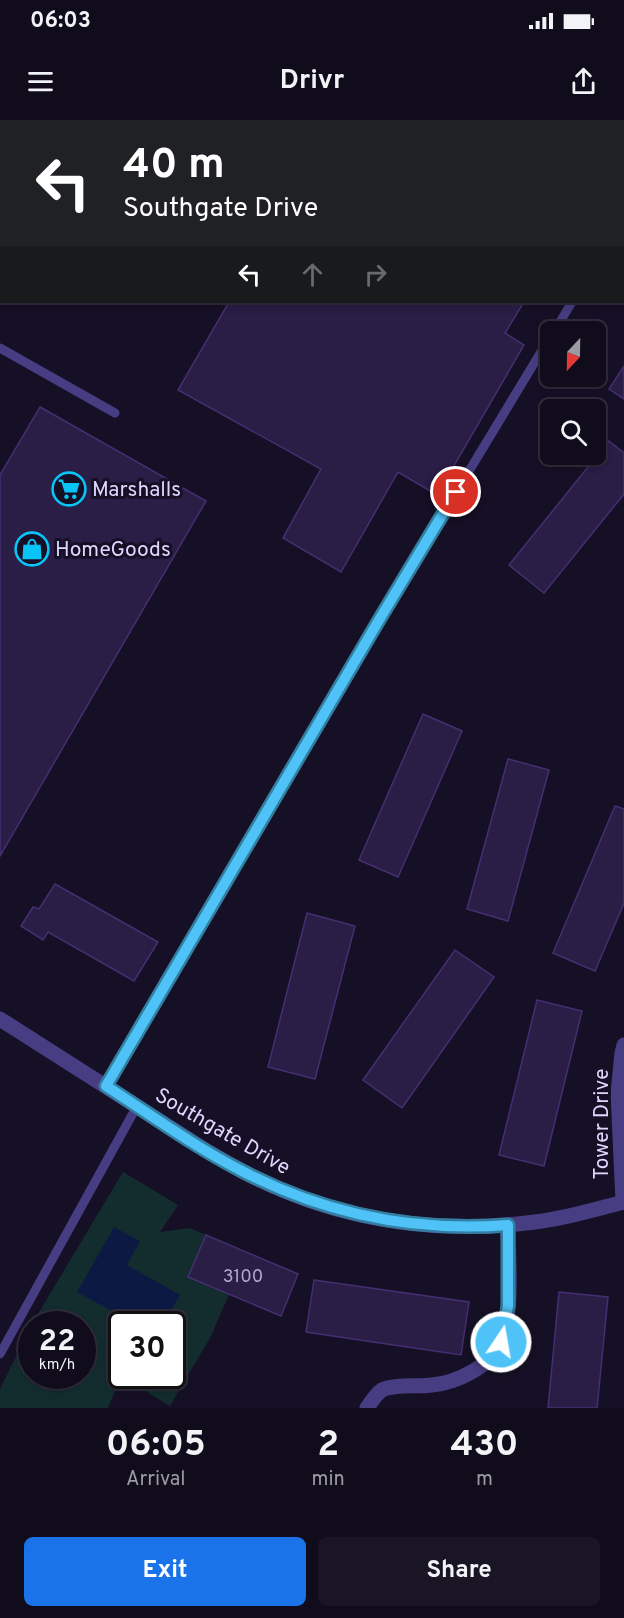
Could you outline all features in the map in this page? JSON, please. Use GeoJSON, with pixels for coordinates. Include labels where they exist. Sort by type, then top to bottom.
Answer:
{"type":"FeatureCollection","features":[{"type":"Feature","properties":{"kind":"street","name":"Southgate Drive"},"geometry":{"type":"LineString","coordinates":[[0,1019],[241,1171],[312,1201],[352,1213],[434,1226],[482,1227],[572,1216],[623,1202]]}},
{"type":"Feature","properties":{"kind":"street","name":"Tower Drive"},"geometry":{"type":"LineString","coordinates":[[623,1202],[618,1093],[624,1046]]}},
{"type":"Feature","properties":{"kind":"street"},"geometry":{"type":"LineString","coordinates":[[368,1408],[382,1390],[446,1382],[468,1373],[491,1359],[501,1342],[508,1306],[508,1225]]}},
{"type":"Feature","properties":{"kind":"lane"},"geometry":{"type":"LineString","coordinates":[[561,321],[571,303]]}},
{"type":"Feature","properties":{"kind":"lane"},"geometry":{"type":"LineString","coordinates":[[0,348],[115,413]]}},
{"type":"Feature","properties":{"kind":"lane"},"geometry":{"type":"LineString","coordinates":[[106,1086],[379,620],[540,354]]}},
{"type":"Feature","properties":{"kind":"lane"},"geometry":{"type":"LineString","coordinates":[[0,1354],[137,1106]]}},
{"type":"Feature","properties":{"kind":"green space"},"geometry":{"type":"Polygon","coordinates":[[[123,1172],[178,1205],[160,1232],[190,1228],[206,1235],[188,1277],[229,1294],[211,1336],[186,1379],[186,1311],[108,1311],[108,1389],[116,1389],[108,1408],[0,1408],[0,1389],[18,1352],[18,1389],[96,1389],[96,1311],[40,1311],[123,1172]]]}},
{"type":"Feature","properties":{"kind":"green space"},"geometry":{"type":"Polygon","coordinates":[[[142,1389],[180,1389],[170,1406],[142,1389]]]}},
{"type":"Feature","properties":{"kind":"water"},"geometry":{"type":"Polygon","coordinates":[[[114,1227],[140,1241],[127,1265],[180,1295],[171,1311],[112,1311],[77,1292],[114,1227]]]}},
{"type":"Feature","properties":{"kind":"building"},"geometry":{"type":"Polygon","coordinates":[[[228,303],[523,303],[505,333],[524,345],[437,495],[398,472],[341,572],[283,538],[321,469],[178,390],[228,303]]]}},
{"type":"Feature","properties":{"kind":"building"},"geometry":{"type":"Polygon","coordinates":[[[624,366],[624,399],[609,389],[624,366]]]}},
{"type":"Feature","properties":{"kind":"building"},"geometry":{"type":"Polygon","coordinates":[[[40,407],[206,501],[0,856],[0,475],[40,407]]]}},
{"type":"Feature","properties":{"kind":"building"},"geometry":{"type":"Polygon","coordinates":[[[609,441],[624,453],[624,494],[544,593],[509,565],[590,465],[606,465],[606,445],[609,441]]]}},
{"type":"Feature","properties":{"kind":"building"},"geometry":{"type":"Polygon","coordinates":[[[423,714],[462,731],[398,877],[359,860],[423,714]]]}},
{"type":"Feature","properties":{"kind":"building"},"geometry":{"type":"Polygon","coordinates":[[[508,759],[549,770],[508,921],[467,909],[508,759]]]}},
{"type":"Feature","properties":{"kind":"building"},"geometry":{"type":"Polygon","coordinates":[[[615,806],[624,809],[624,903],[595,971],[553,953],[615,806]]]}},
{"type":"Feature","properties":{"kind":"building"},"geometry":{"type":"Polygon","coordinates":[[[55,884],[158,942],[134,981],[48,932],[43,940],[21,926],[33,907],[39,909],[55,884]]]}},
{"type":"Feature","properties":{"kind":"building"},"geometry":{"type":"Polygon","coordinates":[[[307,913],[355,926],[315,1079],[268,1067],[307,913]]]}},
{"type":"Feature","properties":{"kind":"building"},"geometry":{"type":"Polygon","coordinates":[[[455,950],[494,977],[402,1108],[363,1080],[455,950]]]}},
{"type":"Feature","properties":{"kind":"building"},"geometry":{"type":"Polygon","coordinates":[[[537,1000],[582,1011],[544,1166],[499,1155],[537,1000]]]}},
{"type":"Feature","properties":{"kind":"building"},"geometry":{"type":"Polygon","coordinates":[[[206,1235],[298,1274],[281,1316],[188,1277],[206,1235]]]}},
{"type":"Feature","properties":{"kind":"building"},"geometry":{"type":"Polygon","coordinates":[[[314,1280],[469,1302],[461,1355],[306,1332],[314,1280]]]}},
{"type":"Feature","properties":{"kind":"building"},"geometry":{"type":"Polygon","coordinates":[[[559,1292],[608,1297],[597,1408],[548,1408],[559,1292]]]}},
{"type":"Feature","properties":{"kind":"place","name":"Marshalls"},"geometry":{"type":"Point","coordinates":[69,489]}},
{"type":"Feature","properties":{"kind":"place","name":"HomeGoods"},"geometry":{"type":"Point","coordinates":[32,549]}},
{"type":"Feature","properties":{"kind":"route"},"geometry":{"type":"LineString","coordinates":[[456,492],[106,1086],[241,1171],[312,1201],[352,1213],[392,1221],[434,1226],[508,1225],[508,1306],[501,1342]]}}]}
